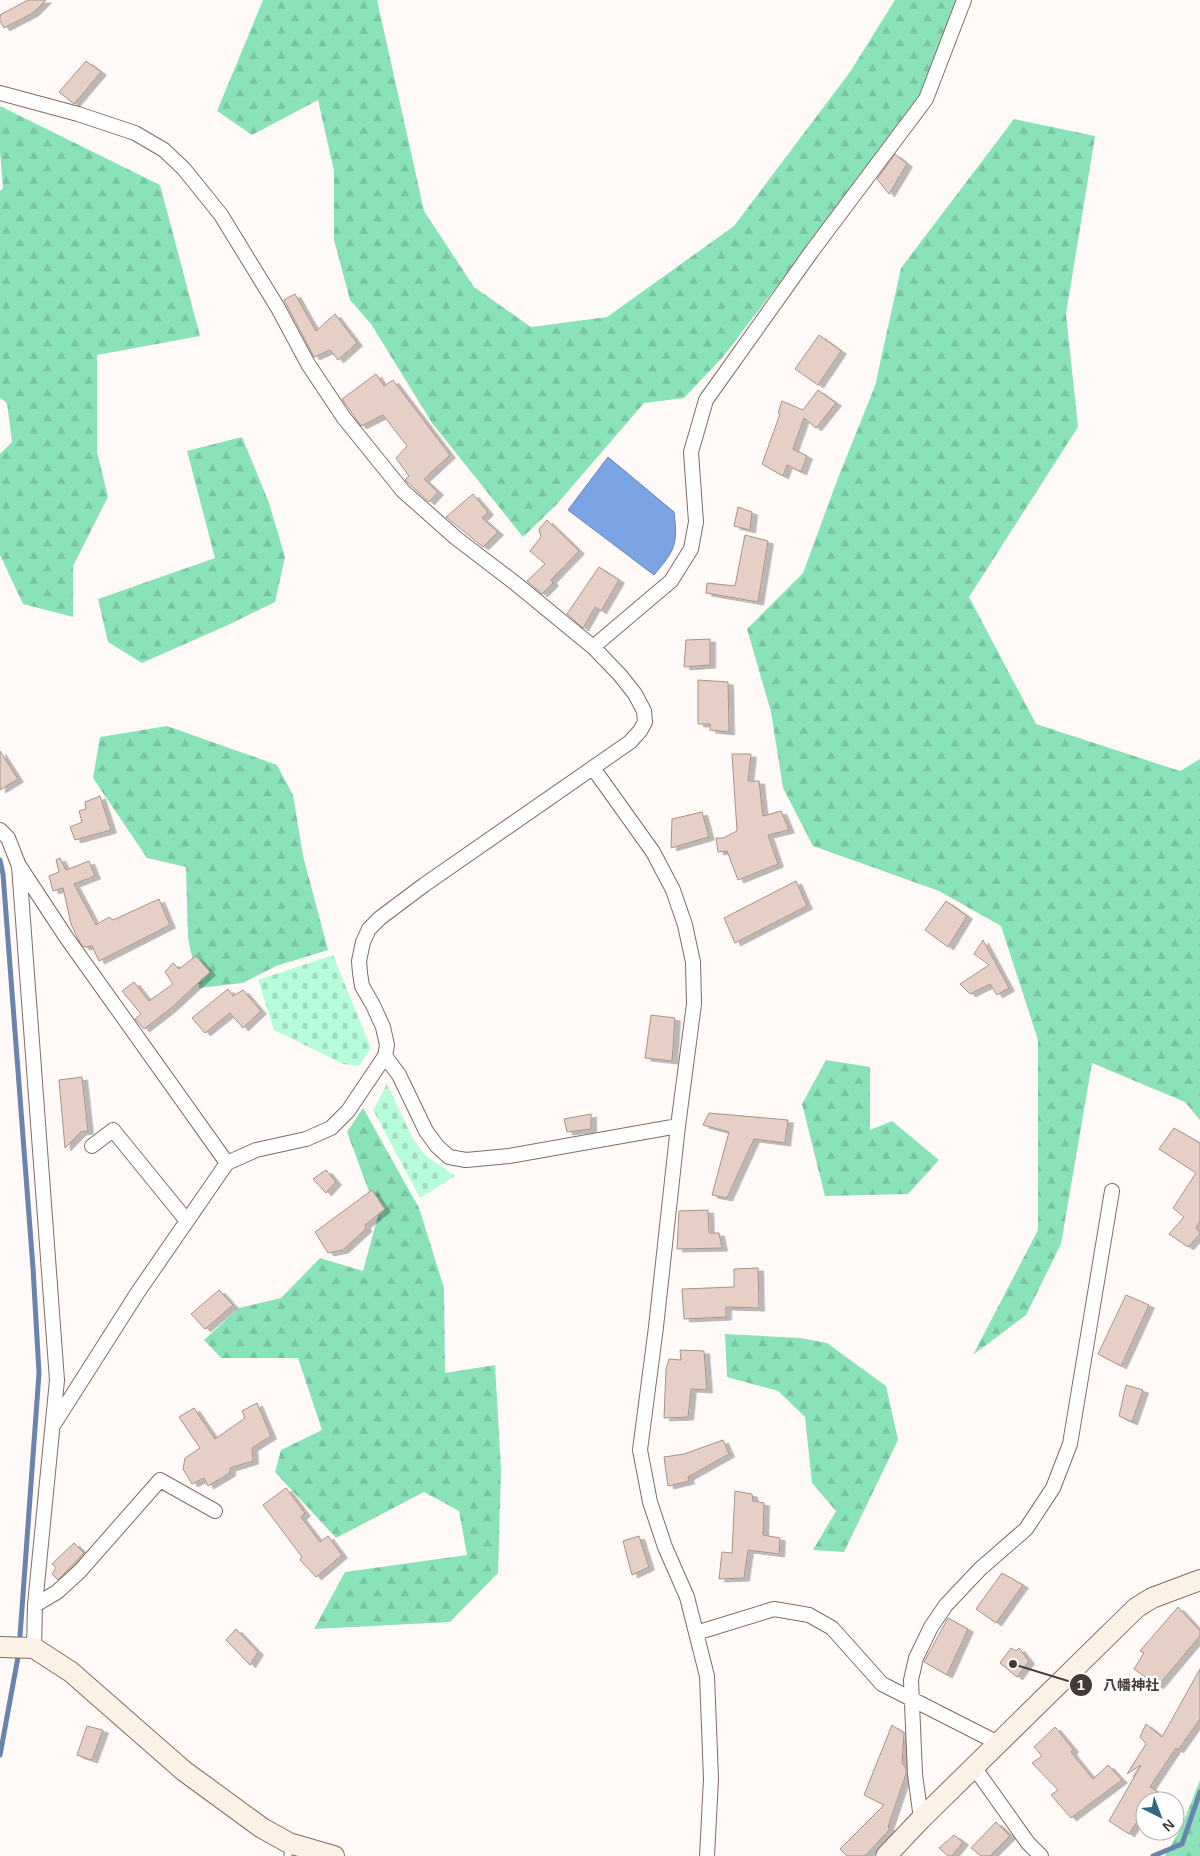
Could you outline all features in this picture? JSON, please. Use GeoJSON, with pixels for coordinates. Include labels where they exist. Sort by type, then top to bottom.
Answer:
{"type":"FeatureCollection","features":[{"type":"Feature","properties":{"kind":"street"},"geometry":{"type":"LineString","coordinates":[[592,647],[670,581],[691,549],[696,522],[691,452],[706,400],[812,250],[926,99],[964,0]]}},
{"type":"Feature","properties":{"kind":"street"},"geometry":{"type":"LineString","coordinates":[[0,93],[78,114],[135,133],[164,150],[197,184],[221,216],[278,308],[308,364],[339,411],[403,491],[456,538],[515,582],[592,647],[620,675],[635,694],[644,711],[645,722],[630,742],[424,885],[380,918],[369,930],[363,942],[359,961],[360,973],[362,986],[383,1027],[387,1045],[385,1056],[348,1111],[330,1128],[306,1140],[256,1150],[227,1164],[138,1292],[54,1424]]}},
{"type":"Feature","properties":{"kind":"street"},"geometry":{"type":"LineString","coordinates":[[593,768],[653,852],[672,890],[685,924],[693,962],[694,1004],[640,1450],[650,1502],[665,1547],[687,1597],[707,1676],[711,1779],[707,1856]]}},
{"type":"Feature","properties":{"kind":"street"},"geometry":{"type":"LineString","coordinates":[[0,830],[8,838],[19,866],[66,937],[227,1164]]}},
{"type":"Feature","properties":{"kind":"street"},"geometry":{"type":"LineString","coordinates":[[19,866],[57,1380],[35,1605],[34,1648]]}},
{"type":"Feature","properties":{"kind":"street"},"geometry":{"type":"LineString","coordinates":[[385,1056],[399,1075],[426,1131],[436,1146],[450,1157],[466,1160],[509,1156],[678,1126]]}},
{"type":"Feature","properties":{"kind":"street"},"geometry":{"type":"LineString","coordinates":[[92,1146],[114,1130],[188,1221]]}},
{"type":"Feature","properties":{"kind":"street"},"geometry":{"type":"LineString","coordinates":[[921,1819],[915,1774],[911,1680],[916,1658],[931,1627],[946,1605],[980,1569],[1026,1529],[1053,1488],[1070,1444],[1112,1191]]}},
{"type":"Feature","properties":{"kind":"street"},"geometry":{"type":"LineString","coordinates":[[35,1605],[57,1592],[80,1571],[160,1480],[215,1511]]}},
{"type":"Feature","properties":{"kind":"street"},"geometry":{"type":"LineString","coordinates":[[886,1856],[921,1819],[1136,1608],[1152,1598],[1200,1580]]}},
{"type":"Feature","properties":{"kind":"street"},"geometry":{"type":"LineString","coordinates":[[696,1633],[774,1609],[809,1615],[832,1628],[882,1684],[998,1743]]}},
{"type":"Feature","properties":{"kind":"street"},"geometry":{"type":"LineString","coordinates":[[0,1647],[34,1648],[71,1672],[184,1772],[262,1828],[289,1850],[334,1856]]}},
{"type":"Feature","properties":{"kind":"street"},"geometry":{"type":"LineString","coordinates":[[974,1767],[1028,1843],[1042,1856]]}},
{"type":"Feature","properties":{"kind":"green space"},"geometry":{"type":"Polygon","coordinates":[[[263,0],[377,0],[424,211],[474,287],[531,327],[607,317],[734,226],[850,72],[895,0],[958,0],[923,96],[722,358],[684,398],[644,403],[557,504],[523,537],[432,423],[371,324],[350,300],[334,240],[334,171],[318,100],[252,135],[217,111],[263,0]]]}},
{"type":"Feature","properties":{"kind":"green space"},"geometry":{"type":"Polygon","coordinates":[[[0,106],[160,185],[200,336],[97,355],[97,452],[108,497],[73,566],[73,617],[23,604],[0,555],[0,454],[12,442],[7,403],[0,398],[0,191],[3,188],[0,152],[0,106]]]}},
{"type":"Feature","properties":{"kind":"green space"},"geometry":{"type":"Polygon","coordinates":[[[1014,119],[1095,136],[1066,314],[1078,427],[969,597],[1036,724],[1180,771],[1200,759],[1200,1120],[1185,1102],[1092,1063],[1061,1244],[1026,1315],[973,1355],[1038,1230],[1038,1040],[1001,926],[939,891],[813,846],[783,788],[771,712],[747,629],[803,573],[875,386],[901,268],[1014,119]]]}},
{"type":"Feature","properties":{"kind":"green space"},"geometry":{"type":"Polygon","coordinates":[[[242,437],[269,503],[285,557],[275,602],[142,663],[108,642],[98,599],[215,558],[187,451],[242,437]]]}},
{"type":"Feature","properties":{"kind":"green space"},"geometry":{"type":"Polygon","coordinates":[[[167,726],[277,765],[293,795],[303,856],[328,950],[276,966],[243,983],[199,988],[188,939],[186,867],[147,858],[93,778],[100,737],[167,726]]]}},
{"type":"Feature","properties":{"kind":"green space"},"geometry":{"type":"Polygon","coordinates":[[[333,955],[371,1048],[359,1066],[343,1064],[274,1030],[258,980],[333,955]]]}},
{"type":"Feature","properties":{"kind":"green space"},"geometry":{"type":"Polygon","coordinates":[[[826,1060],[870,1067],[870,1130],[892,1121],[939,1160],[908,1194],[825,1196],[802,1104],[826,1060]]]}},
{"type":"Feature","properties":{"kind":"green space"},"geometry":{"type":"Polygon","coordinates":[[[387,1084],[413,1139],[425,1155],[455,1176],[420,1198],[373,1110],[387,1084]]]}},
{"type":"Feature","properties":{"kind":"green space"},"geometry":{"type":"Polygon","coordinates":[[[363,1108],[419,1208],[444,1288],[445,1373],[495,1365],[501,1469],[498,1573],[450,1622],[314,1629],[345,1572],[467,1555],[459,1511],[424,1492],[336,1538],[275,1472],[281,1450],[322,1430],[298,1358],[221,1358],[204,1340],[239,1308],[281,1298],[320,1258],[363,1271],[378,1216],[347,1132],[363,1108]]]}},
{"type":"Feature","properties":{"kind":"green space"},"geometry":{"type":"Polygon","coordinates":[[[725,1334],[800,1338],[827,1343],[886,1386],[898,1440],[844,1552],[813,1550],[836,1511],[812,1483],[805,1417],[778,1391],[727,1377],[725,1334]]]}},
{"type":"Feature","properties":{"kind":"green space"},"geometry":{"type":"Polygon","coordinates":[[[1200,1780],[1200,1856],[1165,1856],[1174,1841],[1185,1841],[1185,1818],[1200,1780]]]}},
{"type":"Feature","properties":{"kind":"water"},"geometry":{"type":"Polygon","coordinates":[[[608,457],[674,512],[676,532],[671,553],[654,575],[568,510],[608,457]]]}},
{"type":"Feature","properties":{"kind":"building"},"geometry":{"type":"Polygon","coordinates":[[[28,0],[46,0],[33,13],[4,28],[0,21],[0,15],[28,0]]]}},
{"type":"Feature","properties":{"kind":"building"},"geometry":{"type":"Polygon","coordinates":[[[86,61],[101,72],[74,104],[59,92],[86,61]]]}},
{"type":"Feature","properties":{"kind":"building"},"geometry":{"type":"Polygon","coordinates":[[[895,154],[907,164],[889,194],[877,179],[895,154]]]}},
{"type":"Feature","properties":{"kind":"building"},"geometry":{"type":"Polygon","coordinates":[[[295,294],[316,331],[335,314],[357,343],[338,360],[330,350],[314,357],[284,300],[295,294]]]}},
{"type":"Feature","properties":{"kind":"building"},"geometry":{"type":"Polygon","coordinates":[[[819,335],[841,351],[818,385],[795,369],[819,335]]]}},
{"type":"Feature","properties":{"kind":"building"},"geometry":{"type":"Polygon","coordinates":[[[376,374],[384,386],[393,380],[450,455],[424,479],[438,492],[429,502],[405,480],[409,476],[396,458],[407,446],[383,415],[361,426],[342,399],[376,374]]]}},
{"type":"Feature","properties":{"kind":"building"},"geometry":{"type":"Polygon","coordinates":[[[818,390],[836,403],[816,428],[804,418],[793,449],[807,456],[801,472],[787,465],[783,476],[762,464],[780,414],[778,413],[782,401],[803,410],[818,390]]]}},
{"type":"Feature","properties":{"kind":"building"},"geometry":{"type":"Polygon","coordinates":[[[473,494],[488,512],[482,518],[498,532],[483,547],[446,517],[473,494]]]}},
{"type":"Feature","properties":{"kind":"building"},"geometry":{"type":"Polygon","coordinates":[[[738,507],[752,512],[750,530],[734,526],[738,507]]]}},
{"type":"Feature","properties":{"kind":"building"},"geometry":{"type":"Polygon","coordinates":[[[547,520],[579,551],[551,580],[553,583],[542,594],[527,581],[545,564],[530,551],[541,537],[539,529],[547,520]]]}},
{"type":"Feature","properties":{"kind":"building"},"geometry":{"type":"Polygon","coordinates":[[[745,535],[768,541],[758,602],[706,593],[707,583],[735,586],[745,535]]]}},
{"type":"Feature","properties":{"kind":"building"},"geometry":{"type":"Polygon","coordinates":[[[599,567],[619,580],[601,611],[595,607],[583,628],[567,614],[599,567]]]}},
{"type":"Feature","properties":{"kind":"building"},"geometry":{"type":"Polygon","coordinates":[[[710,639],[710,665],[684,667],[686,640],[710,639]]]}},
{"type":"Feature","properties":{"kind":"building"},"geometry":{"type":"Polygon","coordinates":[[[698,680],[728,682],[729,732],[710,730],[710,724],[698,724],[698,680]]]}},
{"type":"Feature","properties":{"kind":"building"},"geometry":{"type":"Polygon","coordinates":[[[0,751],[18,779],[0,790],[0,751]]]}},
{"type":"Feature","properties":{"kind":"building"},"geometry":{"type":"Polygon","coordinates":[[[732,754],[751,754],[748,781],[759,781],[763,816],[781,811],[789,830],[768,835],[778,864],[738,880],[727,851],[718,852],[716,838],[723,838],[737,831],[732,754]]]}},
{"type":"Feature","properties":{"kind":"building"},"geometry":{"type":"Polygon","coordinates":[[[100,796],[111,830],[75,840],[70,827],[82,822],[79,811],[86,809],[85,802],[100,796]]]}},
{"type":"Feature","properties":{"kind":"building"},"geometry":{"type":"Polygon","coordinates":[[[702,812],[709,837],[671,848],[672,819],[702,812]]]}},
{"type":"Feature","properties":{"kind":"building"},"geometry":{"type":"Polygon","coordinates":[[[60,858],[66,870],[89,861],[95,876],[74,884],[96,925],[109,917],[113,920],[159,899],[170,925],[99,961],[92,946],[84,947],[79,941],[71,924],[63,888],[53,891],[49,876],[59,872],[56,860],[60,858]]]}},
{"type":"Feature","properties":{"kind":"building"},"geometry":{"type":"Polygon","coordinates":[[[796,881],[807,906],[735,943],[724,918],[796,881]]]}},
{"type":"Feature","properties":{"kind":"building"},"geometry":{"type":"Polygon","coordinates":[[[946,901],[967,916],[948,947],[925,930],[946,901]]]}},
{"type":"Feature","properties":{"kind":"building"},"geometry":{"type":"Polygon","coordinates":[[[983,940],[1009,988],[997,995],[990,984],[970,994],[960,984],[989,965],[974,954],[983,940]]]}},
{"type":"Feature","properties":{"kind":"building"},"geometry":{"type":"Polygon","coordinates":[[[196,956],[210,972],[170,1009],[144,1029],[135,1019],[141,1014],[122,991],[134,982],[149,1001],[173,984],[165,972],[173,963],[179,969],[196,956]]]}},
{"type":"Feature","properties":{"kind":"building"},"geometry":{"type":"Polygon","coordinates":[[[228,989],[233,996],[243,990],[261,1011],[243,1028],[230,1013],[205,1033],[192,1018],[228,989]]]}},
{"type":"Feature","properties":{"kind":"building"},"geometry":{"type":"Polygon","coordinates":[[[651,1015],[675,1018],[672,1061],[645,1058],[651,1015]]]}},
{"type":"Feature","properties":{"kind":"building"},"geometry":{"type":"Polygon","coordinates":[[[82,1077],[88,1131],[81,1132],[65,1148],[59,1080],[82,1077]]]}},
{"type":"Feature","properties":{"kind":"building"},"geometry":{"type":"Polygon","coordinates":[[[709,1113],[788,1120],[785,1143],[754,1139],[727,1198],[712,1195],[729,1132],[703,1125],[709,1113]]]}},
{"type":"Feature","properties":{"kind":"building"},"geometry":{"type":"Polygon","coordinates":[[[591,1114],[591,1129],[567,1132],[564,1119],[591,1114]]]}},
{"type":"Feature","properties":{"kind":"building"},"geometry":{"type":"Polygon","coordinates":[[[1174,1128],[1200,1143],[1200,1221],[1196,1228],[1200,1234],[1188,1247],[1169,1234],[1184,1217],[1173,1208],[1196,1173],[1159,1149],[1174,1128]]]}},
{"type":"Feature","properties":{"kind":"building"},"geometry":{"type":"Polygon","coordinates":[[[326,1170],[336,1182],[326,1193],[313,1179],[326,1170]]]}},
{"type":"Feature","properties":{"kind":"building"},"geometry":{"type":"Polygon","coordinates":[[[372,1190],[385,1209],[365,1225],[366,1229],[343,1250],[328,1253],[315,1232],[372,1190]]]}},
{"type":"Feature","properties":{"kind":"building"},"geometry":{"type":"Polygon","coordinates":[[[708,1210],[709,1233],[719,1233],[722,1248],[677,1249],[679,1211],[708,1210]]]}},
{"type":"Feature","properties":{"kind":"building"},"geometry":{"type":"Polygon","coordinates":[[[758,1268],[759,1308],[726,1307],[726,1317],[684,1319],[682,1289],[734,1287],[734,1269],[758,1268]]]}},
{"type":"Feature","properties":{"kind":"building"},"geometry":{"type":"Polygon","coordinates":[[[219,1290],[233,1305],[205,1329],[191,1314],[219,1290]]]}},
{"type":"Feature","properties":{"kind":"building"},"geometry":{"type":"Polygon","coordinates":[[[1126,1295],[1149,1305],[1121,1366],[1098,1354],[1126,1295]]]}},
{"type":"Feature","properties":{"kind":"building"},"geometry":{"type":"Polygon","coordinates":[[[680,1350],[704,1351],[707,1390],[691,1389],[688,1417],[664,1418],[666,1369],[669,1359],[681,1360],[680,1350]]]}},
{"type":"Feature","properties":{"kind":"building"},"geometry":{"type":"Polygon","coordinates":[[[1126,1385],[1143,1390],[1132,1422],[1119,1416],[1126,1385]]]}},
{"type":"Feature","properties":{"kind":"building"},"geometry":{"type":"Polygon","coordinates":[[[257,1403],[271,1436],[252,1448],[253,1461],[230,1468],[230,1473],[208,1486],[204,1478],[192,1484],[183,1469],[185,1458],[200,1448],[179,1417],[194,1408],[215,1439],[245,1418],[242,1411],[257,1403]]]}},
{"type":"Feature","properties":{"kind":"building"},"geometry":{"type":"Polygon","coordinates":[[[723,1440],[729,1454],[688,1477],[689,1481],[668,1486],[664,1457],[684,1454],[723,1440]]]}},
{"type":"Feature","properties":{"kind":"building"},"geometry":{"type":"Polygon","coordinates":[[[286,1488],[305,1513],[301,1517],[320,1542],[328,1536],[342,1555],[316,1577],[300,1560],[302,1557],[263,1505],[286,1488]]]}},
{"type":"Feature","properties":{"kind":"building"},"geometry":{"type":"Polygon","coordinates":[[[735,1491],[752,1494],[753,1501],[764,1503],[763,1535],[780,1538],[779,1554],[748,1550],[744,1578],[719,1579],[722,1552],[732,1553],[735,1491]]]}},
{"type":"Feature","properties":{"kind":"building"},"geometry":{"type":"Polygon","coordinates":[[[639,1536],[649,1567],[632,1575],[623,1541],[639,1536]]]}},
{"type":"Feature","properties":{"kind":"building"},"geometry":{"type":"Polygon","coordinates":[[[74,1543],[84,1553],[58,1580],[52,1574],[56,1568],[52,1564],[74,1543]]]}},
{"type":"Feature","properties":{"kind":"building"},"geometry":{"type":"Polygon","coordinates":[[[1002,1573],[1023,1585],[996,1623],[976,1609],[1002,1573]]]}},
{"type":"Feature","properties":{"kind":"building"},"geometry":{"type":"Polygon","coordinates":[[[1178,1607],[1200,1631],[1200,1636],[1158,1686],[1134,1669],[1144,1653],[1140,1651],[1178,1607]]]}},
{"type":"Feature","properties":{"kind":"building"},"geometry":{"type":"Polygon","coordinates":[[[948,1618],[968,1629],[947,1675],[924,1662],[948,1618]]]}},
{"type":"Feature","properties":{"kind":"building"},"geometry":{"type":"Polygon","coordinates":[[[236,1629],[258,1652],[250,1665],[226,1640],[236,1629]]]}},
{"type":"Feature","properties":{"kind":"building"},"geometry":{"type":"Polygon","coordinates":[[[1011,1648],[1016,1651],[1019,1648],[1029,1661],[1017,1677],[1000,1663],[1011,1648]]]}},
{"type":"Feature","properties":{"kind":"building"},"geometry":{"type":"Polygon","coordinates":[[[1200,1669],[1200,1719],[1178,1750],[1176,1748],[1150,1787],[1157,1791],[1135,1791],[1135,1825],[1129,1834],[1109,1821],[1141,1765],[1127,1774],[1146,1744],[1140,1737],[1146,1724],[1162,1737],[1200,1669]]]}},
{"type":"Feature","properties":{"kind":"building"},"geometry":{"type":"Polygon","coordinates":[[[892,1725],[904,1733],[902,1763],[906,1768],[906,1774],[888,1827],[890,1829],[865,1856],[847,1856],[840,1849],[884,1805],[864,1795],[892,1725]]]}},
{"type":"Feature","properties":{"kind":"building"},"geometry":{"type":"Polygon","coordinates":[[[87,1726],[103,1730],[92,1760],[77,1755],[87,1726]]]}},
{"type":"Feature","properties":{"kind":"building"},"geometry":{"type":"Polygon","coordinates":[[[1055,1727],[1073,1749],[1071,1752],[1093,1779],[1108,1765],[1122,1780],[1071,1818],[1051,1795],[1058,1790],[1032,1763],[1042,1756],[1034,1747],[1055,1727]]]}},
{"type":"Feature","properties":{"kind":"building"},"geometry":{"type":"Polygon","coordinates":[[[996,1822],[1010,1836],[990,1856],[981,1856],[971,1848],[996,1822]]]}},
{"type":"Feature","properties":{"kind":"building"},"geometry":{"type":"Polygon","coordinates":[[[954,1835],[963,1842],[952,1856],[948,1856],[939,1848],[954,1835]]]}},
{"type":"Feature","properties":{"kind":"waterway"},"geometry":{"type":"LineString","coordinates":[[0,860],[3,874],[33,1268],[39,1373],[20,1636]]}},
{"type":"Feature","properties":{"kind":"waterway"},"geometry":{"type":"LineString","coordinates":[[0,1755],[18,1657]]}},
{"type":"Feature","properties":{"kind":"waterway"},"geometry":{"type":"LineString","coordinates":[[1153,1856],[1182,1844],[1200,1792]]}},
{"type":"Feature","properties":{"kind":"place","name":"八幡神社"},"geometry":{"type":"Point","coordinates":[1013,1664]}}]}
